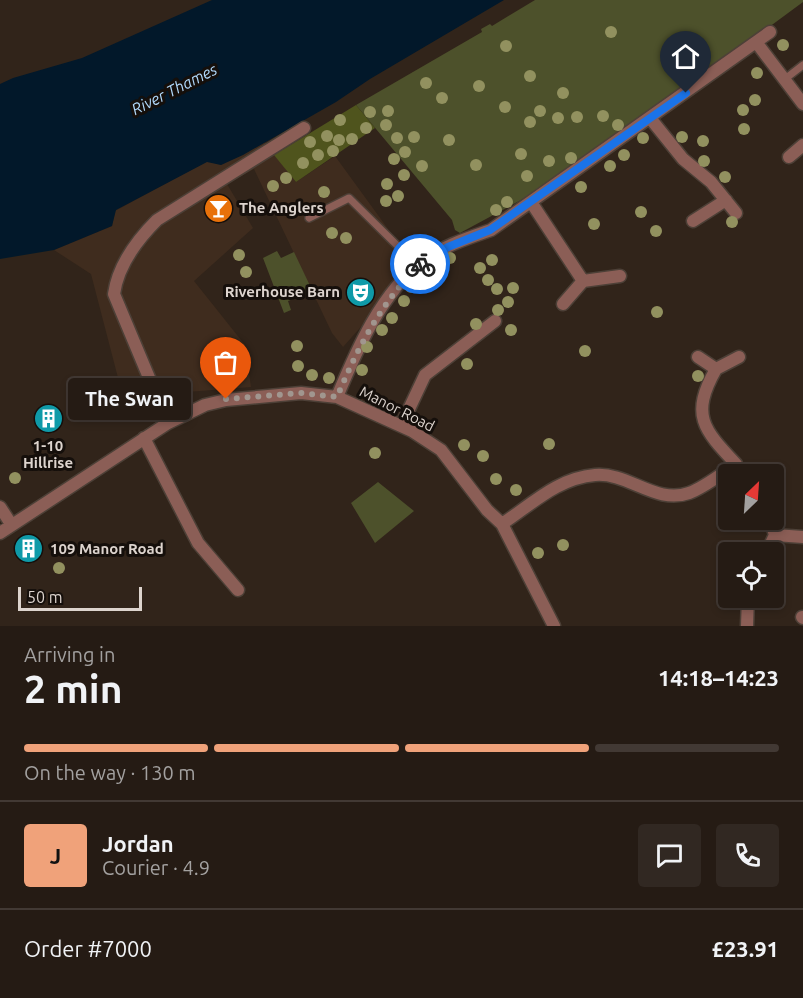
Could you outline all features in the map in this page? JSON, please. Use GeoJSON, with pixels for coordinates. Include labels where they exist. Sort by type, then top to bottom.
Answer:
{"type":"FeatureCollection","features":[{"type":"Feature","properties":{"kind":"street"},"geometry":{"type":"LineString","coordinates":[[337,397],[357,349],[371,325],[404,280],[418,266],[448,247],[490,230],[770,32]]}},
{"type":"Feature","properties":{"kind":"street"},"geometry":{"type":"LineString","coordinates":[[756,42],[803,104]]}},
{"type":"Feature","properties":{"kind":"street"},"geometry":{"type":"LineString","coordinates":[[650,118],[683,159],[711,182],[736,213]]}},
{"type":"Feature","properties":{"kind":"street"},"geometry":{"type":"LineString","coordinates":[[168,423],[156,401],[114,294],[117,274],[142,234],[165,214],[304,128]]}},
{"type":"Feature","properties":{"kind":"street"},"geometry":{"type":"LineString","coordinates":[[789,157],[803,145]]}},
{"type":"Feature","properties":{"kind":"street"},"geometry":{"type":"LineString","coordinates":[[693,221],[726,200]]}},
{"type":"Feature","properties":{"kind":"street"},"geometry":{"type":"LineString","coordinates":[[531,202],[584,280]]}},
{"type":"Feature","properties":{"kind":"street"},"geometry":{"type":"LineString","coordinates":[[563,304],[584,280],[620,276]]}},
{"type":"Feature","properties":{"kind":"street"},"geometry":{"type":"LineString","coordinates":[[401,426],[424,377],[495,321]]}},
{"type":"Feature","properties":{"kind":"street"},"geometry":{"type":"LineString","coordinates":[[698,357],[716,369]]}},
{"type":"Feature","properties":{"kind":"street"},"geometry":{"type":"LineString","coordinates":[[736,464],[713,439],[701,411],[703,394],[716,369],[739,357]]}},
{"type":"Feature","properties":{"kind":"street","name":"Manor Road"},"geometry":{"type":"LineString","coordinates":[[0,534],[11,524],[144,438],[205,405],[226,399],[301,393],[337,397],[401,426],[441,450],[487,510],[502,524],[554,626]]}},
{"type":"Feature","properties":{"kind":"street"},"geometry":{"type":"LineString","coordinates":[[144,438],[198,543],[238,590]]}},
{"type":"Feature","properties":{"kind":"street"},"geometry":{"type":"LineString","coordinates":[[502,524],[555,487],[583,477],[613,476],[666,496],[678,496],[699,488],[718,476]]}},
{"type":"Feature","properties":{"kind":"street"},"geometry":{"type":"LineString","coordinates":[[0,507],[11,524]]}},
{"type":"Feature","properties":{"kind":"street"},"geometry":{"type":"LineString","coordinates":[[772,542],[775,535],[773,530]]}},
{"type":"Feature","properties":{"kind":"street"},"geometry":{"type":"LineString","coordinates":[[775,535],[803,537]]}},
{"type":"Feature","properties":{"kind":"street"},"geometry":{"type":"LineString","coordinates":[[747,608],[747,626]]}},
{"type":"Feature","properties":{"kind":"lane"},"geometry":{"type":"LineString","coordinates":[[784,79],[803,65]]}},
{"type":"Feature","properties":{"kind":"lane"},"geometry":{"type":"LineString","coordinates":[[309,218],[349,198],[418,266]]}},
{"type":"Feature","properties":{"kind":"shaded area"},"geometry":{"type":"Polygon","coordinates":[[[265,142],[296,182],[335,156],[415,266],[343,347],[332,333],[254,169],[227,184],[253,228],[194,281],[245,345],[251,387],[123,397],[91,274],[54,250],[112,226],[115,211],[207,161],[221,165],[265,142]]]}},
{"type":"Feature","properties":{"kind":"green space"},"geometry":{"type":"Polygon","coordinates":[[[535,0],[803,0],[803,2],[685,89],[532,194],[460,233],[455,230],[452,220],[356,105],[482,32],[481,29],[490,24],[492,26],[535,0]]]}},
{"type":"Feature","properties":{"kind":"green space"},"geometry":{"type":"Polygon","coordinates":[[[356,105],[375,128],[296,182],[274,155],[356,105]]]}},
{"type":"Feature","properties":{"kind":"green space"},"geometry":{"type":"Polygon","coordinates":[[[277,251],[281,258],[294,252],[313,292],[288,301],[291,310],[284,313],[263,258],[277,251]]]}},
{"type":"Feature","properties":{"kind":"green space"},"geometry":{"type":"Polygon","coordinates":[[[378,482],[414,511],[375,543],[351,503],[378,482]]]}},
{"type":"Feature","properties":{"kind":"water","name":"River Thames"},"geometry":{"type":"Polygon","coordinates":[[[212,0],[504,0],[370,79],[336,102],[243,155],[221,165],[207,162],[116,210],[112,226],[54,250],[0,259],[0,84],[82,58],[212,0]]]}},
{"type":"Feature","properties":{"kind":"way so far"},"geometry":{"type":"LineString","coordinates":[[226,399],[301,393],[337,397],[357,349],[371,325],[404,280],[420,264]]}},
{"type":"Feature","properties":{"kind":"place","name":"The Anglers"},"geometry":{"type":"Point","coordinates":[218,208]}},
{"type":"Feature","properties":{"kind":"place","name":"Riverhouse Barn"},"geometry":{"type":"Point","coordinates":[361,292]}},
{"type":"Feature","properties":{"kind":"place","name":"The Swan"},"geometry":{"type":"Point","coordinates":[226,399]}},
{"type":"Feature","properties":{"kind":"place","name":"1-10 Hillrise"},"geometry":{"type":"Point","coordinates":[48,419]}},
{"type":"Feature","properties":{"kind":"place","name":"109 Manor Road"},"geometry":{"type":"Point","coordinates":[29,549]}},
{"type":"Feature","properties":{"kind":"route"},"geometry":{"type":"LineString","coordinates":[[420,264],[457,242],[490,230],[686,93]]}}]}
